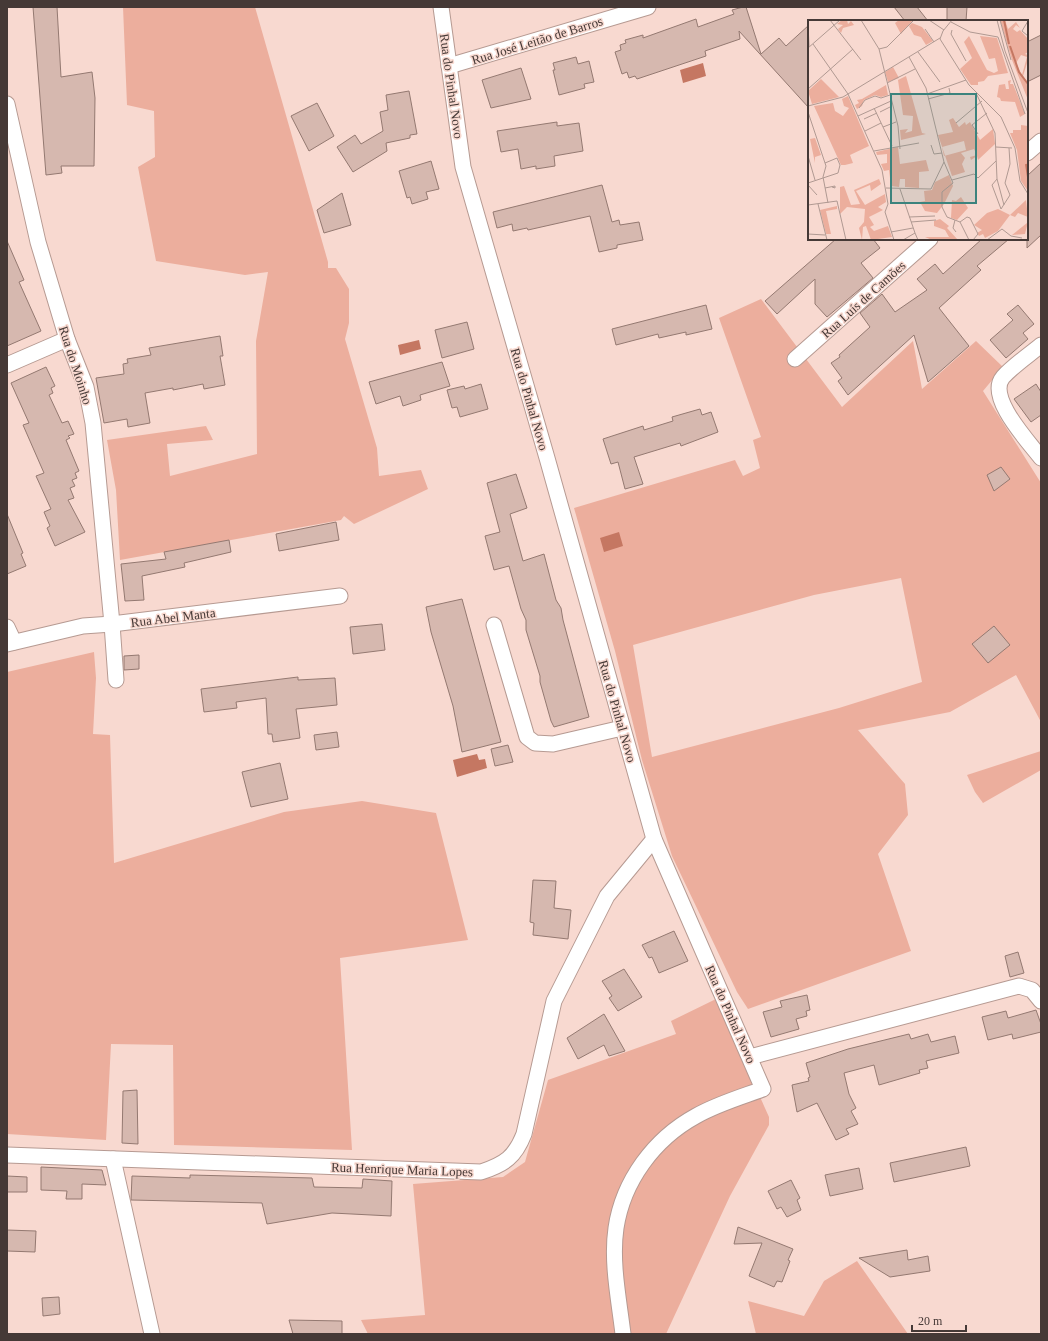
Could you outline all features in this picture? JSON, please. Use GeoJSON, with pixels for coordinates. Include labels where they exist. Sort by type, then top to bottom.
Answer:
{"type":"FeatureCollection","features":[{"type":"Feature","properties":{"kind":"street","name":"Rua do Pinhal Novo"},"geometry":{"type":"LineString","coordinates":[[441,7],[463,167],[543,443],[654,838],[764,1089],[718,1105],[695,1116],[673,1131],[651,1152],[632,1179],[624,1197],[616,1228],[615,1256],[623,1334]]}},
{"type":"Feature","properties":{"kind":"street","name":"Rua José Leitão de Barros"},"geometry":{"type":"LineString","coordinates":[[449,66],[648,7]]}},
{"type":"Feature","properties":{"kind":"street","name":"Rua do Moinho"},"geometry":{"type":"LineString","coordinates":[[7,104],[12,150],[38,242],[68,339],[86,387],[93,423],[116,680]]}},
{"type":"Feature","properties":{"kind":"street"},"geometry":{"type":"LineString","coordinates":[[1028,152],[1041,141]]}},
{"type":"Feature","properties":{"kind":"street","name":"Rua Luís de Camões"},"geometry":{"type":"LineString","coordinates":[[795,359],[929,240]]}},
{"type":"Feature","properties":{"kind":"street"},"geometry":{"type":"LineString","coordinates":[[7,365],[68,339]]}},
{"type":"Feature","properties":{"kind":"street"},"geometry":{"type":"LineString","coordinates":[[1041,345],[1002,378],[999,391],[1005,411],[1041,458]]}},
{"type":"Feature","properties":{"kind":"street","name":"Rua Abel Manta"},"geometry":{"type":"LineString","coordinates":[[10,643],[83,626],[112,624],[340,596]]}},
{"type":"Feature","properties":{"kind":"street"},"geometry":{"type":"LineString","coordinates":[[494,625],[527,737],[535,743],[553,744],[622,728]]}},
{"type":"Feature","properties":{"kind":"street"},"geometry":{"type":"LineString","coordinates":[[7,628],[10,643]]}},
{"type":"Feature","properties":{"kind":"street","name":"Rua Henrique Maria Lopes"},"geometry":{"type":"LineString","coordinates":[[7,1155],[481,1172],[498,1167],[510,1158],[519,1145],[524,1134],[554,1002],[607,896],[654,838]]}},
{"type":"Feature","properties":{"kind":"street"},"geometry":{"type":"LineString","coordinates":[[750,1057],[1019,986],[1032,990],[1041,1001]]}},
{"type":"Feature","properties":{"kind":"street"},"geometry":{"type":"LineString","coordinates":[[113,1159],[152,1334]]}},
{"type":"Feature","properties":{"kind":"shaded area"},"geometry":{"type":"Polygon","coordinates":[[[123,7],[255,7],[328,262],[328,268],[336,268],[349,289],[349,323],[345,339],[377,448],[379,476],[421,470],[428,489],[354,524],[344,516],[341,520],[120,560],[116,490],[107,440],[206,426],[213,440],[167,444],[170,476],[257,454],[256,341],[268,272],[245,275],[156,261],[138,167],[155,157],[154,111],[127,105],[123,7]]]}},
{"type":"Feature","properties":{"kind":"shaded area"},"geometry":{"type":"Polygon","coordinates":[[[703,63],[706,76],[683,83],[680,70],[703,63]]]}},
{"type":"Feature","properties":{"kind":"shaded area"},"geometry":{"type":"Polygon","coordinates":[[[761,299],[842,407],[913,341],[922,389],[976,341],[1003,367],[983,391],[1041,483],[1041,722],[1016,675],[950,712],[858,730],[905,784],[908,815],[878,854],[911,951],[748,1009],[737,992],[672,856],[642,760],[615,651],[574,508],[735,460],[743,476],[760,468],[753,440],[761,437],[719,318],[761,299]],[[901,578],[814,595],[633,645],[652,757],[839,708],[922,682],[901,578]]]}},
{"type":"Feature","properties":{"kind":"shaded area"},"geometry":{"type":"Polygon","coordinates":[[[419,340],[421,349],[400,355],[398,345],[419,340]]]}},
{"type":"Feature","properties":{"kind":"shaded area"},"geometry":{"type":"Polygon","coordinates":[[[619,532],[623,546],[604,552],[600,538],[619,532]]]}},
{"type":"Feature","properties":{"kind":"shaded area"},"geometry":{"type":"Polygon","coordinates":[[[94,652],[96,678],[93,734],[110,735],[114,863],[284,812],[362,801],[436,813],[468,940],[340,958],[352,1150],[174,1145],[173,1045],[111,1044],[106,1140],[7,1134],[7,672],[94,652]]]}},
{"type":"Feature","properties":{"kind":"shaded area"},"geometry":{"type":"Polygon","coordinates":[[[1041,751],[1041,770],[983,803],[975,792],[967,775],[1041,751]]]}},
{"type":"Feature","properties":{"kind":"shaded area"},"geometry":{"type":"Polygon","coordinates":[[[477,754],[479,760],[485,759],[487,768],[457,777],[453,760],[477,754]]]}},
{"type":"Feature","properties":{"kind":"shaded area"},"geometry":{"type":"Polygon","coordinates":[[[716,999],[769,1117],[769,1125],[730,1196],[666,1334],[368,1334],[361,1320],[425,1315],[413,1184],[503,1177],[525,1162],[548,1080],[676,1034],[671,1021],[716,999]]]}},
{"type":"Feature","properties":{"kind":"shaded area"},"geometry":{"type":"Polygon","coordinates":[[[857,1261],[908,1334],[756,1334],[748,1301],[804,1316],[824,1281],[857,1261]]]}},
{"type":"Feature","properties":{"kind":"building"},"geometry":{"type":"Polygon","coordinates":[[[33,7],[57,7],[61,77],[92,72],[95,98],[94,166],[61,166],[62,173],[46,175],[33,7]]]}},
{"type":"Feature","properties":{"kind":"building"},"geometry":{"type":"Polygon","coordinates":[[[746,7],[761,54],[779,38],[786,46],[808,26],[808,107],[739,31],[740,39],[705,51],[706,56],[637,79],[635,76],[629,78],[627,72],[622,74],[615,52],[621,50],[620,45],[626,43],[625,40],[643,35],[643,38],[696,19],[698,27],[734,14],[732,10],[746,7]]]}},
{"type":"Feature","properties":{"kind":"building"},"geometry":{"type":"Polygon","coordinates":[[[894,7],[917,7],[927,20],[904,20],[894,7]]]}},
{"type":"Feature","properties":{"kind":"building"},"geometry":{"type":"Polygon","coordinates":[[[947,7],[967,7],[966,20],[947,20],[947,7]]]}},
{"type":"Feature","properties":{"kind":"building"},"geometry":{"type":"Polygon","coordinates":[[[1041,35],[1041,75],[1028,82],[1028,42],[1041,35]]]}},
{"type":"Feature","properties":{"kind":"building"},"geometry":{"type":"Polygon","coordinates":[[[576,57],[578,64],[589,61],[594,82],[584,84],[585,88],[559,95],[553,70],[555,70],[553,63],[576,57]]]}},
{"type":"Feature","properties":{"kind":"building"},"geometry":{"type":"Polygon","coordinates":[[[521,68],[531,99],[491,108],[482,80],[521,68]]]}},
{"type":"Feature","properties":{"kind":"building"},"geometry":{"type":"Polygon","coordinates":[[[409,91],[417,134],[410,135],[410,138],[386,143],[387,151],[353,172],[337,147],[355,135],[361,144],[383,131],[380,112],[388,110],[386,95],[409,91]]]}},
{"type":"Feature","properties":{"kind":"building"},"geometry":{"type":"Polygon","coordinates":[[[317,103],[334,136],[309,151],[291,116],[317,103]]]}},
{"type":"Feature","properties":{"kind":"building"},"geometry":{"type":"Polygon","coordinates":[[[557,122],[557,126],[579,123],[583,151],[554,156],[555,166],[536,169],[536,166],[521,169],[518,149],[501,152],[497,131],[557,122]]]}},
{"type":"Feature","properties":{"kind":"building"},"geometry":{"type":"Polygon","coordinates":[[[431,161],[439,189],[426,192],[428,199],[412,204],[410,197],[407,198],[399,171],[431,161]]]}},
{"type":"Feature","properties":{"kind":"building"},"geometry":{"type":"Polygon","coordinates":[[[1041,163],[1041,235],[1027,248],[1028,240],[1028,175],[1041,163]]]}},
{"type":"Feature","properties":{"kind":"building"},"geometry":{"type":"Polygon","coordinates":[[[602,185],[612,222],[619,220],[620,225],[639,222],[643,240],[617,245],[617,248],[599,252],[590,216],[528,230],[527,228],[513,231],[512,224],[497,228],[493,212],[602,185]]]}},
{"type":"Feature","properties":{"kind":"building"},"geometry":{"type":"Polygon","coordinates":[[[342,193],[351,225],[324,233],[317,210],[342,193]]]}},
{"type":"Feature","properties":{"kind":"building"},"geometry":{"type":"Polygon","coordinates":[[[835,240],[874,240],[880,248],[861,263],[873,278],[827,317],[815,304],[815,279],[777,314],[765,301],[835,240]]]}},
{"type":"Feature","properties":{"kind":"building"},"geometry":{"type":"Polygon","coordinates":[[[981,240],[1008,240],[977,266],[981,270],[939,308],[969,346],[928,382],[914,335],[848,395],[838,381],[842,378],[831,363],[840,357],[839,355],[870,327],[860,313],[882,294],[895,312],[927,290],[917,279],[935,264],[943,274],[981,240]]]}},
{"type":"Feature","properties":{"kind":"building"},"geometry":{"type":"Polygon","coordinates":[[[7,241],[24,280],[19,282],[41,331],[7,346],[7,241]]]}},
{"type":"Feature","properties":{"kind":"building"},"geometry":{"type":"Polygon","coordinates":[[[706,305],[712,329],[686,335],[686,332],[659,338],[658,334],[616,345],[612,329],[706,305]]]}},
{"type":"Feature","properties":{"kind":"building"},"geometry":{"type":"Polygon","coordinates":[[[1018,305],[1034,324],[1023,333],[1028,339],[1006,358],[990,340],[1013,320],[1007,314],[1018,305]]]}},
{"type":"Feature","properties":{"kind":"building"},"geometry":{"type":"Polygon","coordinates":[[[467,322],[474,349],[442,358],[435,330],[467,322]]]}},
{"type":"Feature","properties":{"kind":"building"},"geometry":{"type":"Polygon","coordinates":[[[220,336],[223,356],[220,356],[225,385],[204,389],[203,384],[173,390],[173,388],[145,393],[150,423],[128,427],[127,419],[104,423],[96,378],[124,374],[123,364],[128,363],[127,359],[151,355],[149,348],[220,336]]]}},
{"type":"Feature","properties":{"kind":"building"},"geometry":{"type":"Polygon","coordinates":[[[442,362],[450,386],[420,395],[421,400],[403,406],[400,396],[376,404],[369,382],[442,362]]]}},
{"type":"Feature","properties":{"kind":"building"},"geometry":{"type":"Polygon","coordinates":[[[46,367],[55,386],[51,388],[53,393],[49,395],[62,423],[68,421],[74,434],[68,436],[70,438],[66,440],[79,471],[75,473],[77,478],[72,480],[75,486],[70,488],[74,498],[68,500],[85,532],[55,546],[47,528],[50,526],[44,512],[51,509],[36,476],[44,473],[23,425],[29,423],[11,383],[46,367]]]}},
{"type":"Feature","properties":{"kind":"building"},"geometry":{"type":"Polygon","coordinates":[[[481,384],[488,409],[460,417],[457,407],[452,408],[447,390],[464,386],[465,389],[481,384]]]}},
{"type":"Feature","properties":{"kind":"building"},"geometry":{"type":"Polygon","coordinates":[[[1036,384],[1041,392],[1041,415],[1031,422],[1014,399],[1036,384]]]}},
{"type":"Feature","properties":{"kind":"building"},"geometry":{"type":"Polygon","coordinates":[[[700,409],[702,415],[711,412],[718,432],[681,446],[680,443],[634,457],[643,484],[625,489],[618,462],[611,464],[603,439],[643,426],[644,430],[673,421],[672,417],[700,409]]]}},
{"type":"Feature","properties":{"kind":"building"},"geometry":{"type":"Polygon","coordinates":[[[1001,467],[1010,479],[994,491],[987,475],[1001,467]]]}},
{"type":"Feature","properties":{"kind":"building"},"geometry":{"type":"Polygon","coordinates":[[[516,474],[527,508],[510,514],[523,561],[544,554],[556,600],[561,608],[589,717],[554,727],[551,721],[540,682],[540,676],[526,630],[526,620],[521,609],[509,566],[494,570],[485,536],[500,532],[487,483],[516,474]]]}},
{"type":"Feature","properties":{"kind":"building"},"geometry":{"type":"Polygon","coordinates":[[[7,514],[23,553],[21,554],[26,566],[7,574],[7,514]]]}},
{"type":"Feature","properties":{"kind":"building"},"geometry":{"type":"Polygon","coordinates":[[[336,522],[339,540],[279,551],[276,534],[336,522]]]}},
{"type":"Feature","properties":{"kind":"building"},"geometry":{"type":"Polygon","coordinates":[[[229,540],[231,552],[184,563],[185,567],[142,576],[144,600],[125,601],[121,564],[166,559],[164,552],[229,540]]]}},
{"type":"Feature","properties":{"kind":"building"},"geometry":{"type":"Polygon","coordinates":[[[462,599],[501,742],[462,752],[453,706],[431,632],[426,607],[462,599]]]}},
{"type":"Feature","properties":{"kind":"building"},"geometry":{"type":"Polygon","coordinates":[[[382,624],[385,650],[353,654],[350,627],[382,624]]]}},
{"type":"Feature","properties":{"kind":"building"},"geometry":{"type":"Polygon","coordinates":[[[994,626],[1010,645],[988,663],[972,644],[994,626]]]}},
{"type":"Feature","properties":{"kind":"building"},"geometry":{"type":"Polygon","coordinates":[[[139,655],[139,669],[124,670],[124,656],[139,655]]]}},
{"type":"Feature","properties":{"kind":"building"},"geometry":{"type":"Polygon","coordinates":[[[298,677],[298,680],[335,678],[337,705],[296,709],[300,738],[273,742],[272,734],[268,734],[266,698],[236,702],[237,708],[204,712],[201,689],[298,677]]]}},
{"type":"Feature","properties":{"kind":"building"},"geometry":{"type":"Polygon","coordinates":[[[337,732],[339,747],[316,750],[314,735],[337,732]]]}},
{"type":"Feature","properties":{"kind":"building"},"geometry":{"type":"Polygon","coordinates":[[[508,745],[513,762],[495,766],[491,749],[508,745]]]}},
{"type":"Feature","properties":{"kind":"building"},"geometry":{"type":"Polygon","coordinates":[[[280,763],[288,799],[251,807],[242,772],[280,763]]]}},
{"type":"Feature","properties":{"kind":"building"},"geometry":{"type":"Polygon","coordinates":[[[533,880],[556,881],[554,908],[571,910],[568,939],[533,935],[534,923],[530,922],[533,880]]]}},
{"type":"Feature","properties":{"kind":"building"},"geometry":{"type":"Polygon","coordinates":[[[674,931],[688,961],[659,973],[652,957],[649,958],[642,945],[674,931]]]}},
{"type":"Feature","properties":{"kind":"building"},"geometry":{"type":"Polygon","coordinates":[[[1018,952],[1024,973],[1010,977],[1005,956],[1018,952]]]}},
{"type":"Feature","properties":{"kind":"building"},"geometry":{"type":"Polygon","coordinates":[[[624,969],[642,997],[618,1011],[609,998],[612,996],[602,981],[624,969]]]}},
{"type":"Feature","properties":{"kind":"building"},"geometry":{"type":"Polygon","coordinates":[[[807,995],[810,1010],[806,1011],[807,1016],[796,1019],[799,1029],[771,1037],[763,1012],[782,1007],[780,1001],[807,995]]]}},
{"type":"Feature","properties":{"kind":"building"},"geometry":{"type":"Polygon","coordinates":[[[1036,1010],[1041,1024],[1041,1032],[1013,1039],[1012,1034],[988,1040],[982,1017],[1006,1011],[1008,1018],[1036,1010]]]}},
{"type":"Feature","properties":{"kind":"building"},"geometry":{"type":"Polygon","coordinates":[[[604,1014],[625,1051],[609,1056],[604,1045],[578,1059],[567,1038],[604,1014]]]}},
{"type":"Feature","properties":{"kind":"building"},"geometry":{"type":"Polygon","coordinates":[[[909,1034],[911,1039],[928,1034],[931,1042],[955,1036],[959,1053],[926,1061],[928,1068],[919,1070],[920,1073],[879,1085],[874,1065],[844,1073],[849,1094],[856,1108],[851,1111],[858,1124],[846,1129],[849,1134],[836,1140],[817,1103],[797,1112],[792,1085],[809,1081],[808,1078],[810,1077],[806,1063],[848,1049],[909,1034]]]}},
{"type":"Feature","properties":{"kind":"building"},"geometry":{"type":"Polygon","coordinates":[[[137,1090],[138,1144],[122,1143],[123,1091],[137,1090]]]}},
{"type":"Feature","properties":{"kind":"building"},"geometry":{"type":"Polygon","coordinates":[[[966,1147],[970,1166],[894,1182],[890,1163],[966,1147]]]}},
{"type":"Feature","properties":{"kind":"building"},"geometry":{"type":"Polygon","coordinates":[[[41,1167],[102,1170],[106,1185],[82,1184],[82,1199],[66,1199],[67,1191],[41,1190],[41,1167]]]}},
{"type":"Feature","properties":{"kind":"building"},"geometry":{"type":"Polygon","coordinates":[[[859,1168],[863,1189],[830,1196],[825,1175],[859,1168]]]}},
{"type":"Feature","properties":{"kind":"building"},"geometry":{"type":"Polygon","coordinates":[[[190,1175],[312,1178],[314,1187],[362,1188],[363,1179],[392,1181],[391,1216],[332,1213],[267,1224],[262,1203],[131,1200],[132,1176],[190,1178],[190,1175]]]}},
{"type":"Feature","properties":{"kind":"building"},"geometry":{"type":"Polygon","coordinates":[[[7,1176],[27,1177],[27,1192],[7,1192],[7,1176]]]}},
{"type":"Feature","properties":{"kind":"building"},"geometry":{"type":"Polygon","coordinates":[[[791,1180],[800,1198],[797,1200],[801,1210],[787,1217],[781,1207],[777,1209],[768,1191],[791,1180]]]}},
{"type":"Feature","properties":{"kind":"building"},"geometry":{"type":"Polygon","coordinates":[[[738,1227],[793,1249],[788,1260],[790,1261],[782,1282],[777,1281],[774,1287],[749,1276],[762,1243],[734,1244],[738,1227]]]}},
{"type":"Feature","properties":{"kind":"building"},"geometry":{"type":"Polygon","coordinates":[[[7,1230],[36,1231],[35,1252],[7,1251],[7,1230]]]}},
{"type":"Feature","properties":{"kind":"building"},"geometry":{"type":"Polygon","coordinates":[[[907,1250],[908,1260],[928,1256],[930,1271],[890,1277],[859,1258],[907,1250]]]}},
{"type":"Feature","properties":{"kind":"building"},"geometry":{"type":"Polygon","coordinates":[[[59,1297],[60,1314],[43,1316],[42,1298],[59,1297]]]}},
{"type":"Feature","properties":{"kind":"building"},"geometry":{"type":"Polygon","coordinates":[[[289,1320],[342,1321],[342,1334],[293,1334],[289,1320]]]}}]}
